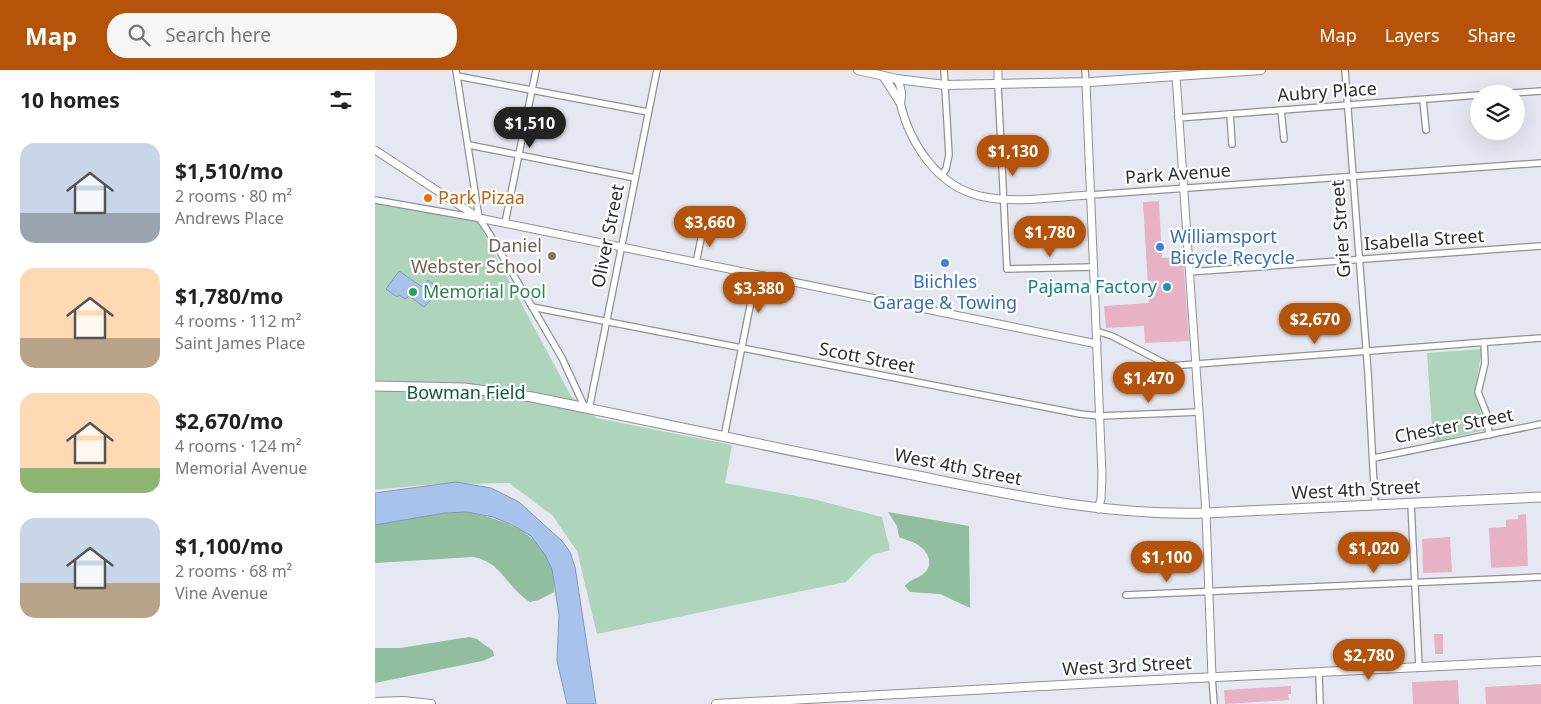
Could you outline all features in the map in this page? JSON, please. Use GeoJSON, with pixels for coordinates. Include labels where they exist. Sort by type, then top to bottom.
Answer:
{"type":"FeatureCollection","features":[{"type":"Feature","properties":{"kind":"main road"},"geometry":{"type":"LineString","coordinates":[[858,70],[884,77],[945,85],[1086,83],[1175,73],[1261,70]]}},
{"type":"Feature","properties":{"kind":"main road"},"geometry":{"type":"LineString","coordinates":[[884,77],[900,102]]}},
{"type":"Feature","properties":{"kind":"main road","name":"West 4th Street"},"geometry":{"type":"LineString","coordinates":[[375,386],[435,386],[479,390],[587,408],[1020,496],[1098,509],[1166,515],[1206,514],[1541,497]]}},
{"type":"Feature","properties":{"kind":"main road","name":"West 3rd Street"},"geometry":{"type":"LineString","coordinates":[[715,704],[1541,661]]}},
{"type":"Feature","properties":{"kind":"main road"},"geometry":{"type":"LineString","coordinates":[[375,702],[403,701],[431,704]]}},
{"type":"Feature","properties":{"kind":"street"},"geometry":{"type":"LineString","coordinates":[[505,224],[536,70]]}},
{"type":"Feature","properties":{"kind":"street","name":"Oliver Street"},"geometry":{"type":"LineString","coordinates":[[587,408],[607,321],[657,70]]}},
{"type":"Feature","properties":{"kind":"street","name":"Park Avenue"},"geometry":{"type":"LineString","coordinates":[[895,70],[905,121],[915,143],[942,175],[958,187],[976,195],[1004,199],[1090,195],[1541,163]]}},
{"type":"Feature","properties":{"kind":"street"},"geometry":{"type":"LineString","coordinates":[[942,175],[946,169],[949,155],[944,70]]}},
{"type":"Feature","properties":{"kind":"street"},"geometry":{"type":"LineString","coordinates":[[998,70],[1007,269],[1093,266]]}},
{"type":"Feature","properties":{"kind":"street"},"geometry":{"type":"LineString","coordinates":[[1085,70],[1100,416],[1102,490],[1098,509]]}},
{"type":"Feature","properties":{"kind":"street","name":"Grier Street"},"geometry":{"type":"LineString","coordinates":[[1345,70],[1375,505]]}},
{"type":"Feature","properties":{"kind":"street"},"geometry":{"type":"LineString","coordinates":[[587,408],[562,358],[479,218],[469,145],[456,73],[532,90],[648,112]]}},
{"type":"Feature","properties":{"kind":"street"},"geometry":{"type":"LineString","coordinates":[[1175,73],[1206,514],[1214,704]]}},
{"type":"Feature","properties":{"kind":"street"},"geometry":{"type":"LineString","coordinates":[[1525,92],[1541,91]]}},
{"type":"Feature","properties":{"kind":"street","name":"Aubry Place"},"geometry":{"type":"LineString","coordinates":[[1178,118],[1470,96]]}},
{"type":"Feature","properties":{"kind":"street"},"geometry":{"type":"LineString","coordinates":[[1423,100],[1426,128]]}},
{"type":"Feature","properties":{"kind":"street"},"geometry":{"type":"LineString","coordinates":[[1281,110],[1283,139]]}},
{"type":"Feature","properties":{"kind":"street"},"geometry":{"type":"LineString","coordinates":[[1230,114],[1233,144]]}},
{"type":"Feature","properties":{"kind":"street"},"geometry":{"type":"LineString","coordinates":[[469,145],[635,178]]}},
{"type":"Feature","properties":{"kind":"street"},"geometry":{"type":"LineString","coordinates":[[375,150],[479,218]]}},
{"type":"Feature","properties":{"kind":"street"},"geometry":{"type":"LineString","coordinates":[[375,200],[479,218],[1097,344]]}},
{"type":"Feature","properties":{"kind":"street"},"geometry":{"type":"LineString","coordinates":[[696,263],[703,229]]}},
{"type":"Feature","properties":{"kind":"street","name":"Isabella Street"},"geometry":{"type":"LineString","coordinates":[[1189,272],[1541,246]]}},
{"type":"Feature","properties":{"kind":"street"},"geometry":{"type":"LineString","coordinates":[[724,437],[756,276]]}},
{"type":"Feature","properties":{"kind":"street","name":"Scott Street"},"geometry":{"type":"LineString","coordinates":[[533,307],[1027,405],[1100,416],[1199,412]]}},
{"type":"Feature","properties":{"kind":"street"},"geometry":{"type":"LineString","coordinates":[[1096,331],[1112,336],[1170,366],[1541,338]]}},
{"type":"Feature","properties":{"kind":"street"},"geometry":{"type":"LineString","coordinates":[[1484,342],[1485,363],[1478,392],[1487,415],[1489,435]]}},
{"type":"Feature","properties":{"kind":"street","name":"Chester Street"},"geometry":{"type":"LineString","coordinates":[[1373,458],[1541,424]]}},
{"type":"Feature","properties":{"kind":"street"},"geometry":{"type":"LineString","coordinates":[[1411,504],[1419,667]]}},
{"type":"Feature","properties":{"kind":"street"},"geometry":{"type":"LineString","coordinates":[[1126,595],[1541,577]]}},
{"type":"Feature","properties":{"kind":"street"},"geometry":{"type":"LineString","coordinates":[[1319,672],[1320,704]]}},
{"type":"Feature","properties":{"kind":"green space","name":"Bowman Field"},"geometry":{"type":"Polygon","coordinates":[[[375,202],[477,221],[571,396],[596,418],[732,445],[725,483],[813,499],[882,517],[890,550],[872,555],[846,582],[597,634],[577,551],[552,515],[509,483],[424,485],[375,490],[375,202]]]}},
{"type":"Feature","properties":{"kind":"green space"},"geometry":{"type":"Polygon","coordinates":[[[1482,349],[1475,389],[1485,430],[1433,442],[1427,353],[1482,349]]]}},
{"type":"Feature","properties":{"kind":"green space"},"geometry":{"type":"Polygon","coordinates":[[[467,512],[506,523],[529,536],[546,555],[552,568],[554,592],[539,600],[530,602],[491,564],[473,557],[375,563],[375,525],[444,513],[467,512]]]}},
{"type":"Feature","properties":{"kind":"green space"},"geometry":{"type":"Polygon","coordinates":[[[888,512],[969,526],[970,608],[940,594],[910,592],[905,586],[926,571],[929,563],[928,555],[914,542],[899,537],[897,526],[888,512]]]}},
{"type":"Feature","properties":{"kind":"green space"},"geometry":{"type":"Polygon","coordinates":[[[469,637],[477,639],[493,651],[494,656],[482,661],[375,683],[375,648],[400,648],[469,637]]]}},
{"type":"Feature","properties":{"kind":"water","name":"Memorial Pool"},"geometry":{"type":"Polygon","coordinates":[[[399,271],[422,287],[428,280],[438,288],[432,296],[434,297],[424,307],[409,296],[405,299],[399,295],[397,297],[386,289],[399,271]]]}},
{"type":"Feature","properties":{"kind":"water"},"geometry":{"type":"Polygon","coordinates":[[[456,482],[491,488],[519,502],[562,541],[570,552],[575,567],[596,704],[567,704],[557,661],[559,615],[552,569],[545,555],[531,536],[493,517],[467,512],[444,513],[375,525],[375,493],[456,482]]]}},
{"type":"Feature","properties":{"kind":"building","name":"Pajama Factory"},"geometry":{"type":"Polygon","coordinates":[[[1159,201],[1162,258],[1183,257],[1189,341],[1145,343],[1144,326],[1106,328],[1104,306],[1149,303],[1143,202],[1159,201]]]}},
{"type":"Feature","properties":{"kind":"building"},"geometry":{"type":"Polygon","coordinates":[[[1526,514],[1528,566],[1491,568],[1489,528],[1506,527],[1506,520],[1518,519],[1518,515],[1526,514]]]}},
{"type":"Feature","properties":{"kind":"building"},"geometry":{"type":"Polygon","coordinates":[[[1450,537],[1452,572],[1423,573],[1422,539],[1450,537]]]}},
{"type":"Feature","properties":{"kind":"building"},"geometry":{"type":"Polygon","coordinates":[[[1434,634],[1443,634],[1443,654],[1435,654],[1434,634]]]}},
{"type":"Feature","properties":{"kind":"building"},"geometry":{"type":"Polygon","coordinates":[[[1458,680],[1459,704],[1413,704],[1412,682],[1458,680]]]}},
{"type":"Feature","properties":{"kind":"building"},"geometry":{"type":"Polygon","coordinates":[[[1541,684],[1541,704],[1486,704],[1485,687],[1541,684]]]}},
{"type":"Feature","properties":{"kind":"building"},"geometry":{"type":"Polygon","coordinates":[[[1291,686],[1291,694],[1288,694],[1289,700],[1225,704],[1224,690],[1291,686]]]}},
{"type":"Feature","properties":{"kind":"place","name":"Park Pizaa"},"geometry":{"type":"Point","coordinates":[428,198]}},
{"type":"Feature","properties":{"kind":"place","name":"Williamsport Bicycle Recycle"},"geometry":{"type":"Point","coordinates":[1160,247]}},
{"type":"Feature","properties":{"kind":"place","name":"Daniel Webster School"},"geometry":{"type":"Point","coordinates":[552,256]}},
{"type":"Feature","properties":{"kind":"place","name":"Biichles Garage & Towing"},"geometry":{"type":"Point","coordinates":[945,263]}},
{"type":"Feature","properties":{"kind":"place","name":"Pajama Factory"},"geometry":{"type":"Point","coordinates":[1167,287]}},
{"type":"Feature","properties":{"kind":"place","name":"Memorial Pool"},"geometry":{"type":"Point","coordinates":[413,292]}}]}
